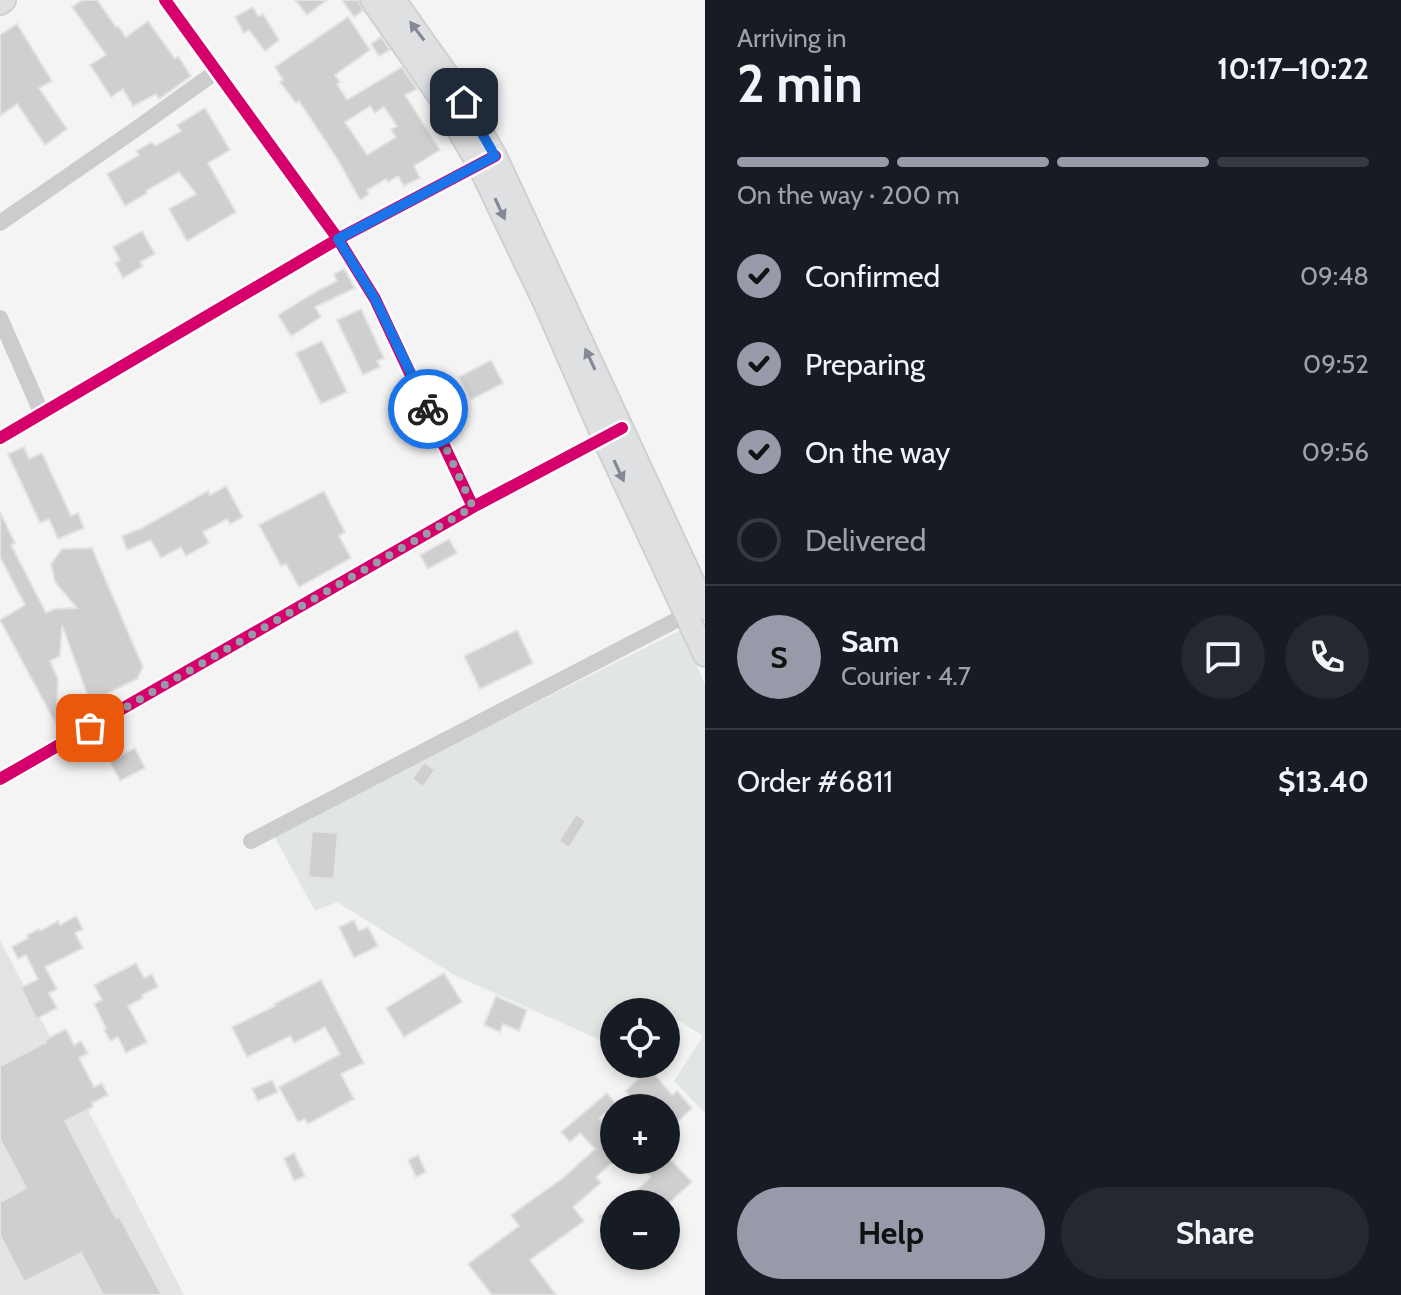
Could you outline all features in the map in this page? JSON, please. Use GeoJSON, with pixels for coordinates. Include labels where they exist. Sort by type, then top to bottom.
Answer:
{"type":"FeatureCollection","features":[{"type":"Feature","properties":{"kind":"main road"},"geometry":{"type":"LineString","coordinates":[[372,0],[487,160]]}},
{"type":"Feature","properties":{"kind":"main road"},"geometry":{"type":"LineString","coordinates":[[395,1],[454,85],[696,611],[705,655]]}},
{"type":"Feature","properties":{"kind":"street"},"geometry":{"type":"LineString","coordinates":[[165,0],[338,239],[375,299],[473,507]]}},
{"type":"Feature","properties":{"kind":"street"},"geometry":{"type":"LineString","coordinates":[[0,223],[217,71]]}},
{"type":"Feature","properties":{"kind":"street"},"geometry":{"type":"LineString","coordinates":[[0,438],[338,239],[487,160]]}},
{"type":"Feature","properties":{"kind":"street"},"geometry":{"type":"LineString","coordinates":[[0,318],[42,414]]}},
{"type":"Feature","properties":{"kind":"street"},"geometry":{"type":"LineString","coordinates":[[0,779],[473,507],[613,433]]}},
{"type":"Feature","properties":{"kind":"street"},"geometry":{"type":"LineString","coordinates":[[251,841],[696,611]]}},
{"type":"Feature","properties":{"kind":"shaded area"},"geometry":{"type":"Polygon","coordinates":[[[681,630],[705,685],[705,1113],[674,1081],[680,1078],[680,1072],[703,1036],[680,1021],[680,998],[600,998],[600,1040],[456,976],[337,902],[315,911],[273,834],[681,630]]]}},
{"type":"Feature","properties":{"kind":"shaded area"},"geometry":{"type":"Polygon","coordinates":[[[0,940],[184,1295],[0,1295],[0,940]]]}},
{"type":"Feature","properties":{"kind":"building"},"geometry":{"type":"Polygon","coordinates":[[[82,0],[97,0],[126,37],[148,21],[191,76],[159,99],[156,94],[133,106],[123,89],[111,97],[90,65],[106,55],[72,7],[82,0]]]}},
{"type":"Feature","properties":{"kind":"building"},"geometry":{"type":"Polygon","coordinates":[[[295,0],[327,0],[307,15],[295,0]]]}},
{"type":"Feature","properties":{"kind":"building"},"geometry":{"type":"Polygon","coordinates":[[[342,0],[358,0],[363,11],[354,17],[342,0]]]}},
{"type":"Feature","properties":{"kind":"building"},"geometry":{"type":"Polygon","coordinates":[[[253,7],[258,16],[263,14],[279,40],[265,51],[249,30],[244,33],[235,17],[253,7]]]}},
{"type":"Feature","properties":{"kind":"building"},"geometry":{"type":"Polygon","coordinates":[[[348,17],[370,50],[335,75],[347,100],[402,67],[417,89],[405,95],[440,150],[414,166],[420,178],[404,186],[398,176],[388,182],[386,179],[367,190],[369,194],[360,200],[299,101],[296,103],[280,82],[283,80],[275,67],[348,17]],[[370,106],[345,122],[367,155],[396,137],[391,130],[397,126],[384,107],[375,113],[370,106]]]}},
{"type":"Feature","properties":{"kind":"building"},"geometry":{"type":"Polygon","coordinates":[[[17,24],[52,81],[39,88],[67,129],[45,145],[17,104],[0,116],[0,35],[17,24]]]}},
{"type":"Feature","properties":{"kind":"building"},"geometry":{"type":"Polygon","coordinates":[[[381,37],[390,50],[379,56],[371,44],[381,37]]]}},
{"type":"Feature","properties":{"kind":"building"},"geometry":{"type":"Polygon","coordinates":[[[205,108],[230,150],[208,163],[236,212],[187,241],[169,209],[196,194],[179,172],[125,206],[107,174],[139,155],[136,151],[152,142],[155,146],[181,131],[177,125],[205,108]]]}},
{"type":"Feature","properties":{"kind":"building"},"geometry":{"type":"Polygon","coordinates":[[[142,231],[155,254],[140,262],[143,266],[123,278],[115,263],[120,260],[113,247],[142,231]]]}},
{"type":"Feature","properties":{"kind":"building"},"geometry":{"type":"Polygon","coordinates":[[[344,269],[355,288],[315,307],[321,317],[291,336],[278,315],[337,281],[334,274],[344,269]]]}},
{"type":"Feature","properties":{"kind":"building"},"geometry":{"type":"Polygon","coordinates":[[[361,309],[384,358],[377,361],[380,367],[363,375],[337,320],[361,309]]]}},
{"type":"Feature","properties":{"kind":"building"},"geometry":{"type":"Polygon","coordinates":[[[322,341],[347,392],[321,404],[296,353],[322,341]]]}},
{"type":"Feature","properties":{"kind":"building"},"geometry":{"type":"Polygon","coordinates":[[[491,360],[503,383],[471,400],[459,377],[491,360]]]}},
{"type":"Feature","properties":{"kind":"building"},"geometry":{"type":"Polygon","coordinates":[[[24,447],[29,459],[42,453],[71,516],[78,513],[84,528],[58,539],[49,519],[40,523],[8,454],[24,447]]]}},
{"type":"Feature","properties":{"kind":"building"},"geometry":{"type":"Polygon","coordinates":[[[226,486],[243,517],[230,524],[227,519],[203,532],[209,543],[186,556],[181,547],[161,558],[151,540],[127,550],[122,536],[208,491],[210,495],[226,486]]]}},
{"type":"Feature","properties":{"kind":"building"},"geometry":{"type":"Polygon","coordinates":[[[324,491],[345,532],[339,536],[351,558],[299,587],[286,564],[281,566],[259,525],[324,491]]]}},
{"type":"Feature","properties":{"kind":"building"},"geometry":{"type":"Polygon","coordinates":[[[0,512],[15,543],[11,545],[46,613],[54,609],[77,608],[55,582],[51,564],[62,549],[92,548],[143,667],[137,679],[90,702],[62,625],[60,656],[50,661],[58,679],[56,724],[0,620],[25,605],[0,557],[0,512]]]}},
{"type":"Feature","properties":{"kind":"building"},"geometry":{"type":"Polygon","coordinates":[[[449,539],[457,553],[428,569],[420,555],[449,539]]]}},
{"type":"Feature","properties":{"kind":"building"},"geometry":{"type":"Polygon","coordinates":[[[517,630],[533,663],[480,689],[464,656],[517,630]]]}},
{"type":"Feature","properties":{"kind":"building"},"geometry":{"type":"Polygon","coordinates":[[[135,748],[145,768],[120,781],[110,761],[135,748]]]}},
{"type":"Feature","properties":{"kind":"building"},"geometry":{"type":"Polygon","coordinates":[[[425,763],[435,770],[423,787],[412,779],[425,763]]]}},
{"type":"Feature","properties":{"kind":"building"},"geometry":{"type":"Polygon","coordinates":[[[576,814],[586,821],[569,848],[559,841],[576,814]]]}},
{"type":"Feature","properties":{"kind":"building"},"geometry":{"type":"Polygon","coordinates":[[[312,831],[338,833],[334,879],[308,877],[312,831]]]}},
{"type":"Feature","properties":{"kind":"building"},"geometry":{"type":"Polygon","coordinates":[[[76,916],[83,929],[75,933],[83,948],[45,967],[57,989],[49,993],[57,1008],[36,1019],[21,988],[38,979],[26,955],[18,959],[12,947],[39,929],[58,921],[60,925],[76,916]]]}},
{"type":"Feature","properties":{"kind":"building"},"geometry":{"type":"Polygon","coordinates":[[[354,920],[359,931],[368,927],[378,946],[354,958],[339,927],[354,920]]]}},
{"type":"Feature","properties":{"kind":"building"},"geometry":{"type":"Polygon","coordinates":[[[136,963],[144,978],[152,974],[158,987],[128,1006],[147,1042],[126,1053],[118,1037],[110,1041],[104,1029],[94,1004],[102,1000],[94,985],[136,963]]]}},
{"type":"Feature","properties":{"kind":"building"},"geometry":{"type":"Polygon","coordinates":[[[444,973],[462,1002],[404,1037],[386,1008],[444,973]]]}},
{"type":"Feature","properties":{"kind":"building"},"geometry":{"type":"Polygon","coordinates":[[[321,980],[364,1063],[341,1074],[354,1099],[308,1124],[305,1119],[298,1122],[279,1087],[340,1054],[325,1027],[294,1043],[290,1036],[247,1057],[232,1027],[321,980]]]}},
{"type":"Feature","properties":{"kind":"building"},"geometry":{"type":"Polygon","coordinates":[[[496,996],[527,1010],[519,1031],[503,1024],[500,1032],[484,1025],[496,996]]]}},
{"type":"Feature","properties":{"kind":"building"},"geometry":{"type":"Polygon","coordinates":[[[66,1029],[74,1045],[81,1041],[88,1053],[79,1058],[94,1087],[102,1083],[108,1095],[92,1103],[93,1107],[65,1121],[116,1218],[119,1216],[162,1295],[103,1295],[81,1253],[24,1282],[0,1235],[0,1202],[26,1188],[0,1139],[0,1066],[66,1029]]]}},
{"type":"Feature","properties":{"kind":"building"},"geometry":{"type":"Polygon","coordinates":[[[640,1078],[658,1078],[671,1094],[628,1094],[625,1091],[640,1078]]]}},
{"type":"Feature","properties":{"kind":"building"},"geometry":{"type":"Polygon","coordinates":[[[272,1080],[278,1092],[258,1101],[252,1089],[272,1080]]]}},
{"type":"Feature","properties":{"kind":"building"},"geometry":{"type":"Polygon","coordinates":[[[680,1094],[692,1108],[680,1120],[680,1094]]]}},
{"type":"Feature","properties":{"kind":"building"},"geometry":{"type":"Polygon","coordinates":[[[600,1099],[600,1173],[596,1177],[601,1183],[573,1207],[584,1221],[530,1260],[556,1295],[492,1295],[468,1264],[519,1226],[511,1215],[563,1178],[595,1149],[580,1133],[570,1142],[561,1132],[600,1099]]]}},
{"type":"Feature","properties":{"kind":"building"},"geometry":{"type":"Polygon","coordinates":[[[294,1153],[305,1176],[294,1181],[284,1158],[294,1153]]]}},
{"type":"Feature","properties":{"kind":"building"},"geometry":{"type":"Polygon","coordinates":[[[418,1155],[426,1172],[416,1177],[408,1160],[418,1155]]]}},
{"type":"Feature","properties":{"kind":"building"},"geometry":{"type":"Polygon","coordinates":[[[680,1169],[692,1182],[680,1193],[680,1190],[637,1190],[651,1177],[648,1174],[680,1174],[680,1169]]]}},
{"type":"Feature","properties":{"kind":"cycle path"},"geometry":{"type":"LineString","coordinates":[[165,0],[338,239],[375,299],[473,507]]}},
{"type":"Feature","properties":{"kind":"cycle path"},"geometry":{"type":"LineString","coordinates":[[0,438],[338,239],[495,156]]}},
{"type":"Feature","properties":{"kind":"cycle path"},"geometry":{"type":"LineString","coordinates":[[0,779],[473,507],[622,428]]}},
{"type":"Feature","properties":{"kind":"way so far"},"geometry":{"type":"LineString","coordinates":[[90,728],[473,507],[428,409]]}},
{"type":"Feature","properties":{"kind":"route"},"geometry":{"type":"LineString","coordinates":[[428,409],[375,299],[338,239],[495,156],[464,102]]}}]}
